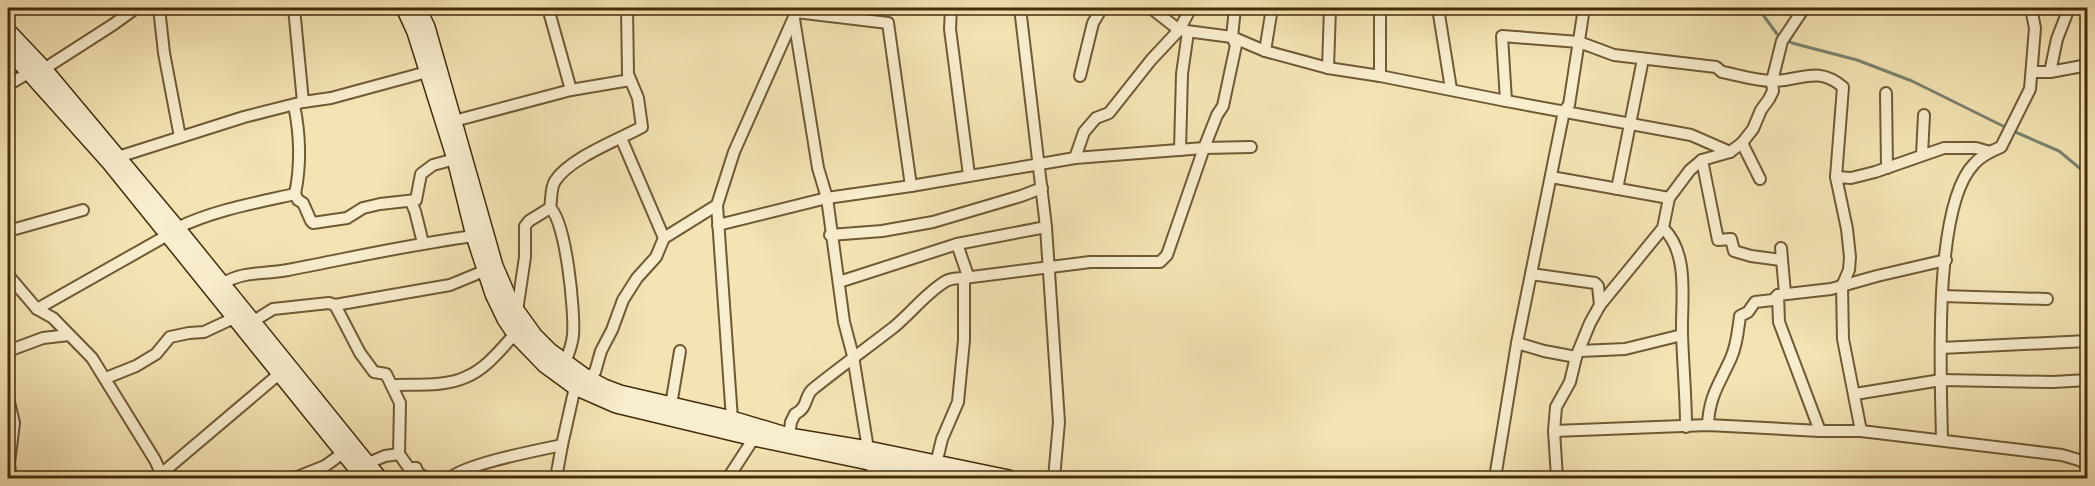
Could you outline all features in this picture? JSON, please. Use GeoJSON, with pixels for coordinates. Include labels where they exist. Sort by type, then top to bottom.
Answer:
{"type":"FeatureCollection","features":[{"type":"Feature","properties":{"kind":"main road"},"geometry":{"type":"LineString","coordinates":[[404,8],[415,32],[455,159],[484,271],[505,320],[515,334],[545,365],[581,382],[616,405],[754,438],[936,464],[1009,478]]}},
{"type":"Feature","properties":{"kind":"main road"},"geometry":{"type":"LineString","coordinates":[[418,8],[427,27],[495,266],[511,303],[534,335],[565,362],[581,382],[732,419],[945,478]]}},
{"type":"Feature","properties":{"kind":"main road"},"geometry":{"type":"LineString","coordinates":[[8,31],[110,164],[221,284],[252,322],[365,471]]}},
{"type":"Feature","properties":{"kind":"main road"},"geometry":{"type":"LineString","coordinates":[[9,52],[37,70],[118,157],[234,318],[343,453],[365,471],[379,478]]}},
{"type":"Feature","properties":{"kind":"street"},"geometry":{"type":"LineString","coordinates":[[8,85],[114,24],[136,8]]}},
{"type":"Feature","properties":{"kind":"street"},"geometry":{"type":"LineString","coordinates":[[159,8],[164,53],[180,137]]}},
{"type":"Feature","properties":{"kind":"street"},"geometry":{"type":"LineString","coordinates":[[294,8],[299,103],[297,120],[299,159],[295,194],[303,203],[310,221],[314,223],[346,218],[363,208],[416,200],[418,180],[421,174],[433,165],[455,159]]}},
{"type":"Feature","properties":{"kind":"street"},"geometry":{"type":"LineString","coordinates":[[548,8],[571,90]]}},
{"type":"Feature","properties":{"kind":"street"},"geometry":{"type":"LineString","coordinates":[[565,362],[571,350],[573,332],[572,297],[558,217],[550,208],[552,189],[561,175],[576,162],[600,147],[642,127],[638,98],[628,74],[627,8]]}},
{"type":"Feature","properties":{"kind":"street"},"geometry":{"type":"LineString","coordinates":[[951,8],[950,29],[969,175]]}},
{"type":"Feature","properties":{"kind":"street"},"geometry":{"type":"LineString","coordinates":[[1020,8],[1042,188],[1049,268],[1059,422],[1054,478]]}},
{"type":"Feature","properties":{"kind":"street"},"geometry":{"type":"LineString","coordinates":[[1080,76],[1093,23],[1102,8]]}},
{"type":"Feature","properties":{"kind":"street"},"geometry":{"type":"LineString","coordinates":[[1152,8],[1183,31],[1232,37],[1265,51],[1328,68],[1691,135],[1730,152]]}},
{"type":"Feature","properties":{"kind":"street"},"geometry":{"type":"LineString","coordinates":[[1180,150],[1183,31],[1191,8]]}},
{"type":"Feature","properties":{"kind":"street"},"geometry":{"type":"LineString","coordinates":[[789,436],[791,422],[795,414],[801,411],[808,401],[811,391],[853,356],[895,326],[920,301],[947,281],[1090,262],[1160,262],[1167,255],[1204,148],[1223,106],[1236,45],[1232,37],[1235,8]]}},
{"type":"Feature","properties":{"kind":"street"},"geometry":{"type":"LineString","coordinates":[[1265,51],[1272,8]]}},
{"type":"Feature","properties":{"kind":"street"},"geometry":{"type":"LineString","coordinates":[[1328,68],[1330,8]]}},
{"type":"Feature","properties":{"kind":"street"},"geometry":{"type":"LineString","coordinates":[[1380,8],[1380,76]]}},
{"type":"Feature","properties":{"kind":"street"},"geometry":{"type":"LineString","coordinates":[[1438,8],[1451,89]]}},
{"type":"Feature","properties":{"kind":"street"},"geometry":{"type":"LineString","coordinates":[[1495,478],[1517,343],[1564,111],[1569,105],[1584,8]]}},
{"type":"Feature","properties":{"kind":"street"},"geometry":{"type":"LineString","coordinates":[[1557,478],[1554,431],[1556,407],[1570,382],[1590,323],[1600,305],[1663,228],[1669,198],[1690,170],[1702,160],[1730,152],[1742,143],[1752,129],[1773,91],[1772,81],[1784,37],[1804,8]]}},
{"type":"Feature","properties":{"kind":"street"},"geometry":{"type":"LineString","coordinates":[[1942,440],[1942,296],[1948,231],[1957,195],[1973,165],[2001,147],[2030,89],[2035,28],[2031,8],[2043,8]]}},
{"type":"Feature","properties":{"kind":"street"},"geometry":{"type":"LineString","coordinates":[[2050,72],[2056,39],[2069,8]]}},
{"type":"Feature","properties":{"kind":"street"},"geometry":{"type":"LineString","coordinates":[[796,13],[888,23],[911,186]]}},
{"type":"Feature","properties":{"kind":"street"},"geometry":{"type":"LineString","coordinates":[[796,13],[818,168],[827,198],[830,235],[844,322],[853,356],[874,478]]}},
{"type":"Feature","properties":{"kind":"street"},"geometry":{"type":"LineString","coordinates":[[732,419],[717,205],[734,152],[796,13]]}},
{"type":"Feature","properties":{"kind":"street"},"geometry":{"type":"LineString","coordinates":[[1075,158],[1084,132],[1096,118],[1109,113],[1151,60],[1183,31]]}},
{"type":"Feature","properties":{"kind":"street"},"geometry":{"type":"LineString","coordinates":[[1506,101],[1502,36],[1579,42],[1614,55],[1716,67],[1722,72],[1772,81],[1821,74],[1843,87],[1836,177],[1847,229],[1850,257],[1842,286],[1844,339],[1861,431]]}},
{"type":"Feature","properties":{"kind":"street"},"geometry":{"type":"LineString","coordinates":[[1617,189],[1643,59]]}},
{"type":"Feature","properties":{"kind":"street"},"geometry":{"type":"LineString","coordinates":[[2032,72],[2050,72],[2088,65]]}},
{"type":"Feature","properties":{"kind":"street"},"geometry":{"type":"LineString","coordinates":[[118,157],[244,117],[299,103],[331,98],[427,72]]}},
{"type":"Feature","properties":{"kind":"street"},"geometry":{"type":"LineString","coordinates":[[454,121],[571,90],[630,80]]}},
{"type":"Feature","properties":{"kind":"street"},"geometry":{"type":"LineString","coordinates":[[1886,93],[1887,168]]}},
{"type":"Feature","properties":{"kind":"street"},"geometry":{"type":"LineString","coordinates":[[1922,155],[1924,115]]}},
{"type":"Feature","properties":{"kind":"street"},"geometry":{"type":"LineString","coordinates":[[621,138],[664,238]]}},
{"type":"Feature","properties":{"kind":"street"},"geometry":{"type":"LineString","coordinates":[[1742,143],[1760,178]]}},
{"type":"Feature","properties":{"kind":"street"},"geometry":{"type":"LineString","coordinates":[[718,225],[827,198],[1075,158],[1204,148],[1251,147]]}},
{"type":"Feature","properties":{"kind":"street"},"geometry":{"type":"LineString","coordinates":[[1836,177],[1862,176],[1939,149],[1957,148],[1990,152]]}},
{"type":"Feature","properties":{"kind":"street"},"geometry":{"type":"LineString","coordinates":[[1702,160],[1718,240],[1731,239],[1734,250],[1751,256],[1781,260]]}},
{"type":"Feature","properties":{"kind":"street"},"geometry":{"type":"LineString","coordinates":[[1551,177],[1669,198]]}},
{"type":"Feature","properties":{"kind":"street"},"geometry":{"type":"LineString","coordinates":[[830,235],[882,231],[933,222],[1042,188]]}},
{"type":"Feature","properties":{"kind":"street"},"geometry":{"type":"LineString","coordinates":[[37,309],[194,220],[254,202],[295,194]]}},
{"type":"Feature","properties":{"kind":"street"},"geometry":{"type":"LineString","coordinates":[[411,202],[423,243]]}},
{"type":"Feature","properties":{"kind":"street"},"geometry":{"type":"LineString","coordinates":[[556,478],[562,445],[581,382],[595,372],[601,351],[623,300],[637,278],[656,257],[664,238],[717,205]]}},
{"type":"Feature","properties":{"kind":"street"},"geometry":{"type":"LineString","coordinates":[[517,311],[525,257],[525,226],[550,208]]}},
{"type":"Feature","properties":{"kind":"street"},"geometry":{"type":"LineString","coordinates":[[8,231],[82,210]]}},
{"type":"Feature","properties":{"kind":"street"},"geometry":{"type":"LineString","coordinates":[[839,282],[957,244],[1046,227]]}},
{"type":"Feature","properties":{"kind":"street"},"geometry":{"type":"LineString","coordinates":[[1663,228],[1671,236],[1675,245],[1681,272],[1686,427]]}},
{"type":"Feature","properties":{"kind":"street"},"geometry":{"type":"LineString","coordinates":[[221,284],[236,276],[284,271],[423,243],[474,236]]}},
{"type":"Feature","properties":{"kind":"street"},"geometry":{"type":"LineString","coordinates":[[936,464],[942,439],[958,402],[964,340],[964,278],[967,269],[957,244]]}},
{"type":"Feature","properties":{"kind":"street"},"geometry":{"type":"LineString","coordinates":[[1781,248],[1782,294],[1779,322],[1820,431]]}},
{"type":"Feature","properties":{"kind":"street"},"geometry":{"type":"LineString","coordinates":[[1708,425],[1710,404],[1731,358],[1740,316],[1748,312],[1755,302],[1773,300],[1782,294],[1831,290],[1946,260]]}},
{"type":"Feature","properties":{"kind":"street"},"geometry":{"type":"LineString","coordinates":[[252,322],[273,309],[329,303],[335,305],[450,285],[484,271]]}},
{"type":"Feature","properties":{"kind":"street"},"geometry":{"type":"LineString","coordinates":[[1531,274],[1595,283],[1598,286],[1600,305]]}},
{"type":"Feature","properties":{"kind":"street"},"geometry":{"type":"LineString","coordinates":[[8,275],[37,309],[53,318],[92,358],[155,460],[162,476],[279,374]]}},
{"type":"Feature","properties":{"kind":"street"},"geometry":{"type":"LineString","coordinates":[[1942,296],[2047,299]]}},
{"type":"Feature","properties":{"kind":"street"},"geometry":{"type":"LineString","coordinates":[[335,305],[360,352],[374,372],[386,374],[393,385],[400,403],[399,454],[409,468],[416,468],[418,473],[426,478]]}},
{"type":"Feature","properties":{"kind":"street"},"geometry":{"type":"LineString","coordinates":[[106,378],[136,366],[156,354],[170,338],[204,332],[234,318]]}},
{"type":"Feature","properties":{"kind":"street"},"geometry":{"type":"LineString","coordinates":[[393,385],[450,382],[466,377],[493,358],[515,334]]}},
{"type":"Feature","properties":{"kind":"street"},"geometry":{"type":"LineString","coordinates":[[8,351],[43,338],[69,335]]}},
{"type":"Feature","properties":{"kind":"street"},"geometry":{"type":"LineString","coordinates":[[1517,343],[1544,351],[1578,354],[1625,349],[1682,335]]}},
{"type":"Feature","properties":{"kind":"street"},"geometry":{"type":"LineString","coordinates":[[1941,348],[2088,340]]}},
{"type":"Feature","properties":{"kind":"street"},"geometry":{"type":"LineString","coordinates":[[671,405],[680,351]]}},
{"type":"Feature","properties":{"kind":"street"},"geometry":{"type":"LineString","coordinates":[[1855,394],[1941,380],[2053,382],[2088,380]]}},
{"type":"Feature","properties":{"kind":"street"},"geometry":{"type":"LineString","coordinates":[[8,398],[14,423],[9,464],[11,478]]}},
{"type":"Feature","properties":{"kind":"street"},"geometry":{"type":"LineString","coordinates":[[1554,431],[1708,425],[1861,431],[2062,455],[2088,465]]}},
{"type":"Feature","properties":{"kind":"street"},"geometry":{"type":"LineString","coordinates":[[728,478],[754,438]]}},
{"type":"Feature","properties":{"kind":"street"},"geometry":{"type":"LineString","coordinates":[[450,478],[483,464],[562,445]]}},
{"type":"Feature","properties":{"kind":"street"},"geometry":{"type":"LineString","coordinates":[[295,478],[325,466],[343,453]]}},
{"type":"Feature","properties":{"kind":"street"},"geometry":{"type":"LineString","coordinates":[[365,471],[385,456],[399,454]]}},
{"type":"Feature","properties":{"kind":"waterway"},"geometry":{"type":"LineString","coordinates":[[1758,8],[1777,34],[1792,43],[1857,60],[1912,81],[2007,128]]}},
{"type":"Feature","properties":{"kind":"waterway"},"geometry":{"type":"LineString","coordinates":[[2013,131],[2059,151],[2088,175]]}}]}
